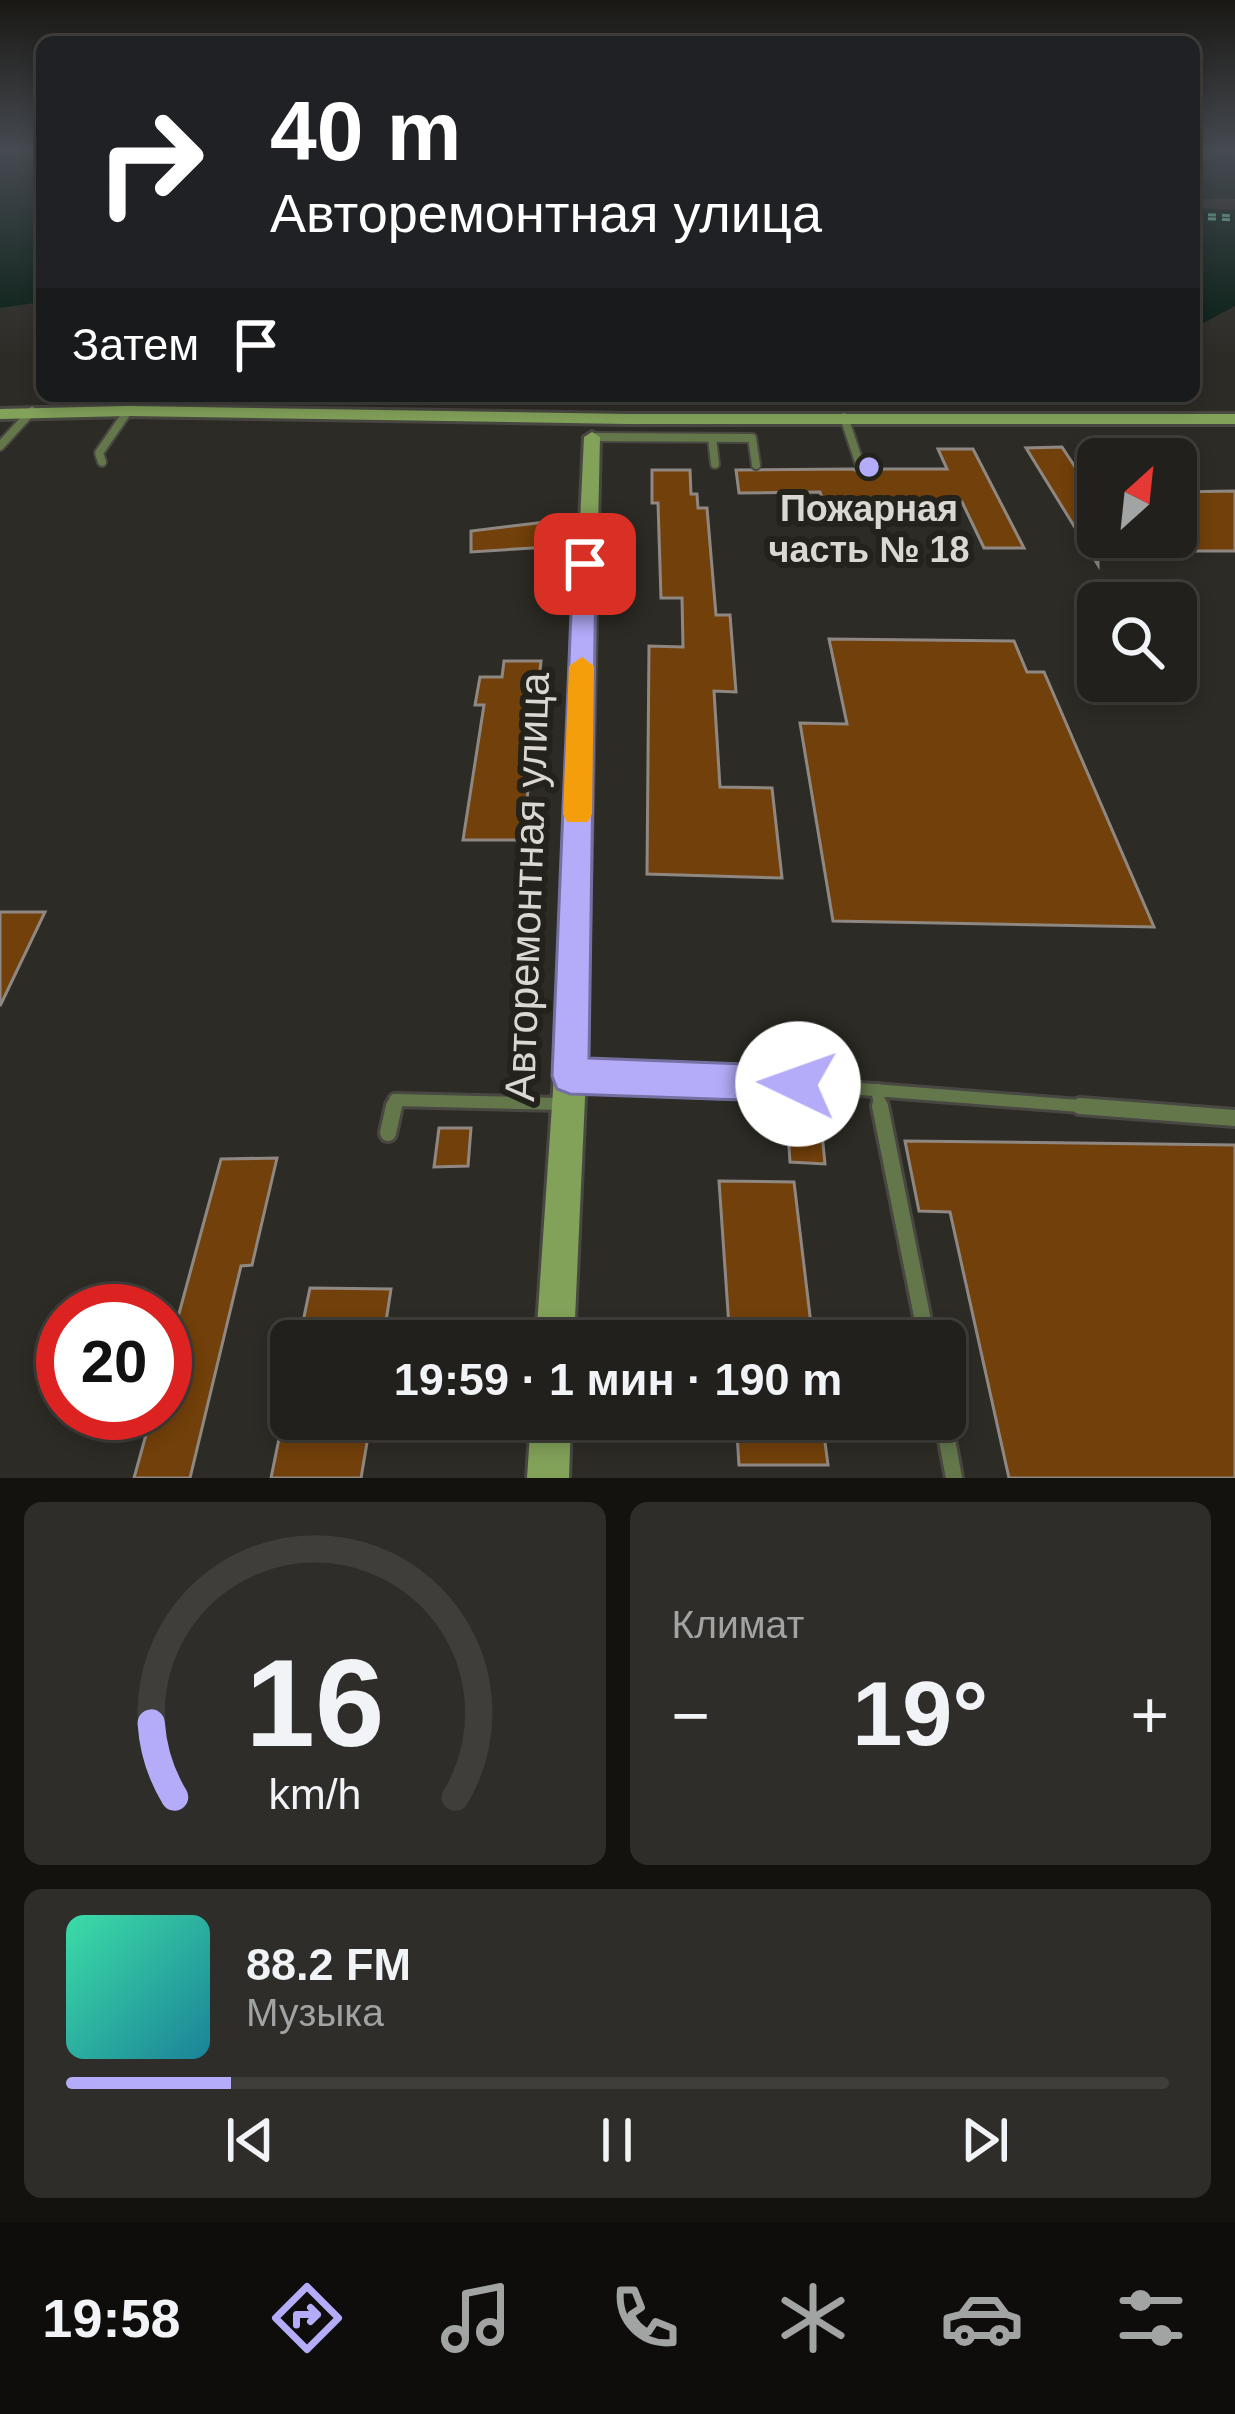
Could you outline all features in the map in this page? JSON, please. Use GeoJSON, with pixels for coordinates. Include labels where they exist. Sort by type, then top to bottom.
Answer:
{"type":"FeatureCollection","features":[{"type":"Feature","properties":{"kind":"street"},"geometry":{"type":"LineString","coordinates":[[0,414],[1235,419]]}},
{"type":"Feature","properties":{"kind":"street"},"geometry":{"type":"LineString","coordinates":[[551,417],[575,424],[592,437],[628,418]]}},
{"type":"Feature","properties":{"kind":"street","name":"Авторемонтная улица"},"geometry":{"type":"LineString","coordinates":[[557,1320],[592,437]]}},
{"type":"Feature","properties":{"kind":"street"},"geometry":{"type":"LineString","coordinates":[[548,1478],[550,1440]]}},
{"type":"Feature","properties":{"kind":"lane"},"geometry":{"type":"LineString","coordinates":[[0,446],[32,411]]}},
{"type":"Feature","properties":{"kind":"lane"},"geometry":{"type":"LineString","coordinates":[[103,462],[99,453],[128,411]]}},
{"type":"Feature","properties":{"kind":"lane"},"geometry":{"type":"LineString","coordinates":[[844,417],[860,465]]}},
{"type":"Feature","properties":{"kind":"lane"},"geometry":{"type":"LineString","coordinates":[[592,437],[752,438],[756,464]]}},
{"type":"Feature","properties":{"kind":"lane"},"geometry":{"type":"LineString","coordinates":[[712,438],[715,464]]}},
{"type":"Feature","properties":{"kind":"lane"},"geometry":{"type":"LineString","coordinates":[[549,565],[585,564]]}},
{"type":"Feature","properties":{"kind":"lane"},"geometry":{"type":"LineString","coordinates":[[388,1133],[395,1100],[759,1081],[1235,1118]]}},
{"type":"Feature","properties":{"kind":"lane"},"geometry":{"type":"LineString","coordinates":[[877,1090],[923,1320]]}},
{"type":"Feature","properties":{"kind":"lane"},"geometry":{"type":"LineString","coordinates":[[947,1440],[954,1478]]}},
{"type":"Feature","properties":{"kind":"shaded area"},"geometry":{"type":"Polygon","coordinates":[[[0,221],[36,221],[36,303],[0,308],[0,221]]]}},
{"type":"Feature","properties":{"kind":"shaded area"},"geometry":{"type":"Polygon","coordinates":[[[1200,221],[1235,221],[1235,306],[1200,325],[1200,221]]]}},
{"type":"Feature","properties":{"kind":"building"},"geometry":{"type":"Polygon","coordinates":[[[1062,447],[1077,470],[1077,531],[1026,448],[1062,447]]]}},
{"type":"Feature","properties":{"kind":"building"},"geometry":{"type":"Polygon","coordinates":[[[938,449],[973,449],[1024,548],[984,548],[962,502],[823,501],[820,492],[739,493],[736,470],[947,469],[938,449]]]}},
{"type":"Feature","properties":{"kind":"building"},"geometry":{"type":"Polygon","coordinates":[[[652,470],[690,470],[691,494],[697,494],[698,508],[707,508],[716,615],[730,615],[736,692],[714,691],[720,787],[772,788],[782,878],[647,874],[649,646],[683,647],[682,598],[661,598],[658,503],[652,503],[652,470]]]}},
{"type":"Feature","properties":{"kind":"building"},"geometry":{"type":"Polygon","coordinates":[[[1235,491],[1235,551],[1197,551],[1197,492],[1235,491]]]}},
{"type":"Feature","properties":{"kind":"building"},"geometry":{"type":"Polygon","coordinates":[[[546,522],[548,547],[471,552],[471,531],[546,522]]]}},
{"type":"Feature","properties":{"kind":"building"},"geometry":{"type":"Polygon","coordinates":[[[829,639],[1014,641],[1027,672],[1044,672],[1154,927],[833,921],[800,723],[847,724],[829,639]]]}},
{"type":"Feature","properties":{"kind":"building"},"geometry":{"type":"Polygon","coordinates":[[[504,661],[541,661],[523,840],[463,840],[484,705],[475,705],[480,677],[502,677],[504,661]]]}},
{"type":"Feature","properties":{"kind":"building"},"geometry":{"type":"Polygon","coordinates":[[[0,912],[45,912],[0,1006],[0,912]]]}},
{"type":"Feature","properties":{"kind":"building"},"geometry":{"type":"Polygon","coordinates":[[[786,1101],[819,1103],[825,1164],[790,1162],[786,1101]]]}},
{"type":"Feature","properties":{"kind":"building"},"geometry":{"type":"Polygon","coordinates":[[[439,1128],[471,1128],[468,1166],[434,1167],[439,1128]]]}},
{"type":"Feature","properties":{"kind":"building"},"geometry":{"type":"Polygon","coordinates":[[[905,1141],[1235,1145],[1235,1478],[1009,1478],[950,1212],[919,1211],[905,1141]]]}},
{"type":"Feature","properties":{"kind":"building"},"geometry":{"type":"Polygon","coordinates":[[[277,1158],[252,1265],[241,1266],[190,1478],[134,1478],[145,1440],[192,1440],[192,1284],[187,1284],[221,1159],[277,1158]]]}},
{"type":"Feature","properties":{"kind":"building"},"geometry":{"type":"Polygon","coordinates":[[[719,1181],[794,1182],[810,1320],[729,1320],[719,1181]]]}},
{"type":"Feature","properties":{"kind":"building"},"geometry":{"type":"Polygon","coordinates":[[[310,1288],[391,1289],[386,1320],[303,1320],[310,1288]]]}},
{"type":"Feature","properties":{"kind":"building"},"geometry":{"type":"Polygon","coordinates":[[[279,1440],[367,1440],[361,1478],[271,1478],[279,1440]]]}},
{"type":"Feature","properties":{"kind":"building"},"geometry":{"type":"Polygon","coordinates":[[[737,1440],[825,1440],[828,1465],[739,1465],[737,1440]]]}},
{"type":"Feature","properties":{"kind":"slow traffic"},"geometry":{"type":"LineString","coordinates":[[577,814],[582,666]]}},
{"type":"Feature","properties":{"kind":"place","name":"Пожарная часть № 18"},"geometry":{"type":"Point","coordinates":[869,467]}},
{"type":"Feature","properties":{"kind":"route"},"geometry":{"type":"LineString","coordinates":[[585,564],[570,1076],[798,1084]]}}]}
